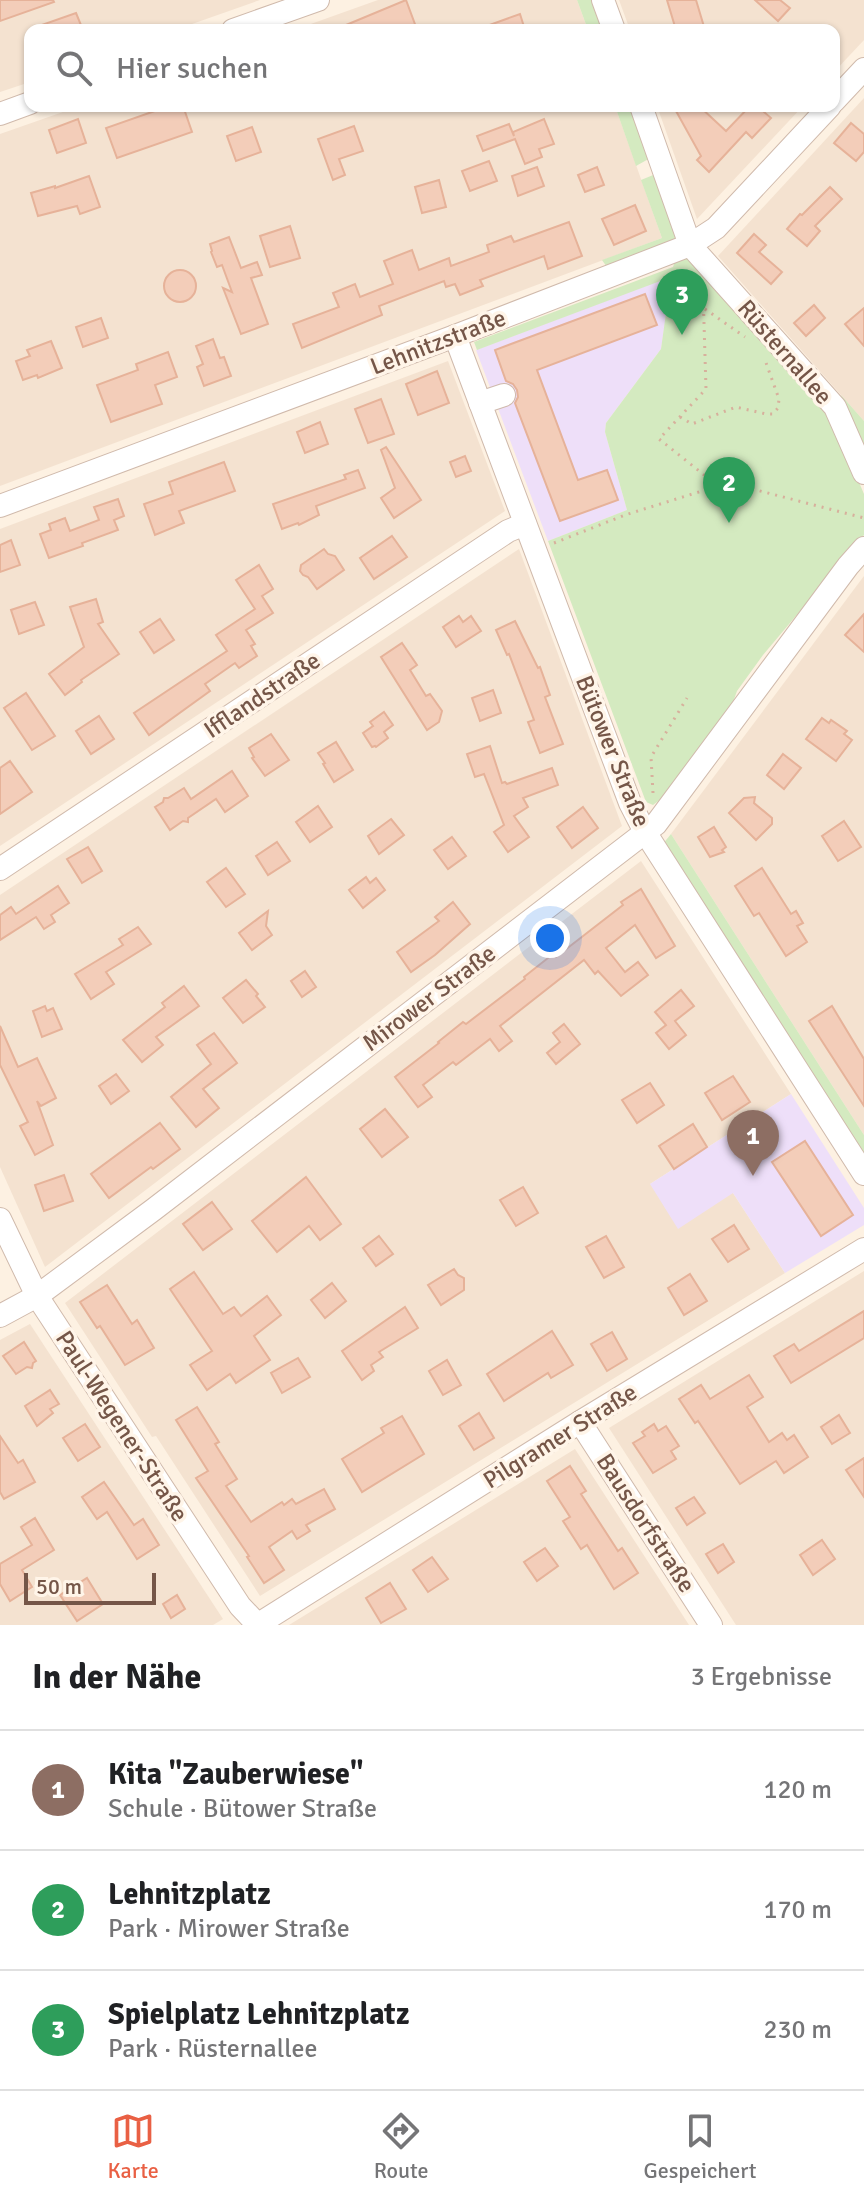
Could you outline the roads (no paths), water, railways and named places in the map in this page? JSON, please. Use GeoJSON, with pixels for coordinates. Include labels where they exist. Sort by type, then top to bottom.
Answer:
{"type":"FeatureCollection","features":[{"type":"Feature","properties":{"kind":"street"},"geometry":{"type":"LineString","coordinates":[[250,24],[318,0]]}},
{"type":"Feature","properties":{"kind":"street"},"geometry":{"type":"LineString","coordinates":[[603,0],[612,24]]}},
{"type":"Feature","properties":{"kind":"street"},"geometry":{"type":"LineString","coordinates":[[840,95],[864,69]]}},
{"type":"Feature","properties":{"kind":"street"},"geometry":{"type":"LineString","coordinates":[[0,114],[24,105]]}},
{"type":"Feature","properties":{"kind":"street","name":"Rüsternallee"},"geometry":{"type":"LineString","coordinates":[[643,112],[690,245],[835,407],[864,473]]}},
{"type":"Feature","properties":{"kind":"street","name":"Lehnitzstraße"},"geometry":{"type":"LineString","coordinates":[[0,506],[690,245],[716,228],[824,112]]}},
{"type":"Feature","properties":{"kind":"street","name":"Bütower Straße"},"geometry":{"type":"LineString","coordinates":[[455,336],[630,803],[645,832],[864,1174]]}},
{"type":"Feature","properties":{"kind":"street"},"geometry":{"type":"LineString","coordinates":[[480,403],[504,395]]}},
{"type":"Feature","properties":{"kind":"street","name":"Ifflandstraße"},"geometry":{"type":"LineString","coordinates":[[0,869],[508,531],[525,524]]}},
{"type":"Feature","properties":{"kind":"street","name":"Mirower Straße"},"geometry":{"type":"LineString","coordinates":[[0,1316],[37,1296],[656,824],[864,548]]}},
{"type":"Feature","properties":{"kind":"street","name":"Paul-Wegener-Straße"},"geometry":{"type":"LineString","coordinates":[[0,1219],[37,1296],[231,1593],[258,1625]]}},
{"type":"Feature","properties":{"kind":"street","name":"Pilgramer Straße"},"geometry":{"type":"LineString","coordinates":[[258,1625],[580,1422],[864,1249]]}},
{"type":"Feature","properties":{"kind":"street","name":"Bausdorfstraße"},"geometry":{"type":"LineString","coordinates":[[580,1422],[711,1625]]}},
{"type":"Feature","properties":{"kind":"place","name":"Spielplatz Lehnitzplatz"},"geometry":{"type":"Point","coordinates":[682,335]}},
{"type":"Feature","properties":{"kind":"place","name":"Lehnitzplatz"},"geometry":{"type":"Point","coordinates":[729,523]}},
{"type":"Feature","properties":{"kind":"place","name":"Kita \"Zauberwiese\""},"geometry":{"type":"Point","coordinates":[753,1176]}}]}
